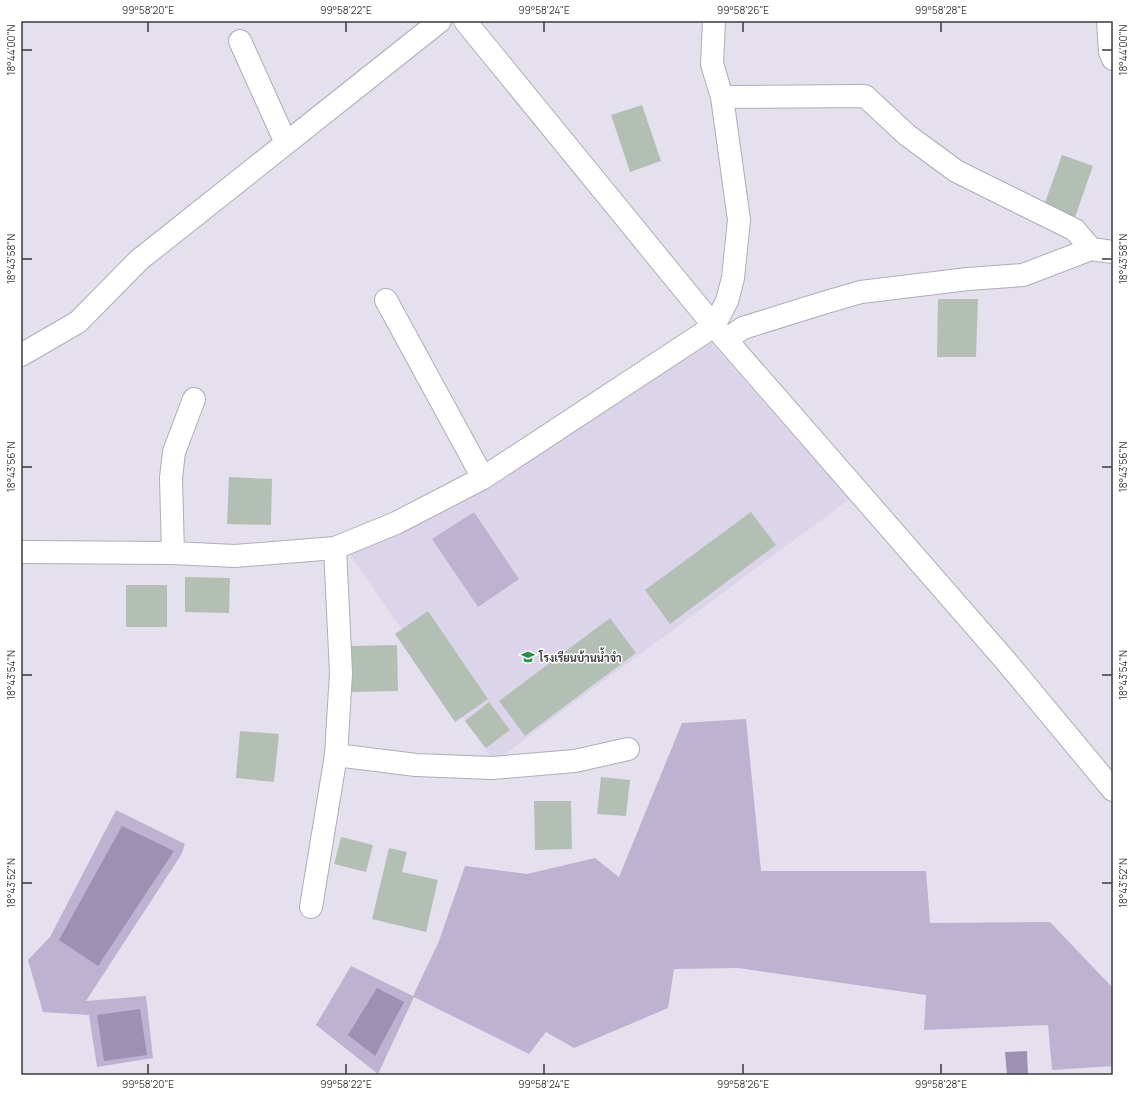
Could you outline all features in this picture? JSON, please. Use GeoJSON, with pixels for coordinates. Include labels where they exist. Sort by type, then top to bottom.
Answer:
{"type":"FeatureCollection","features":[{"type":"Feature","properties":{"kind":"street"},"geometry":{"type":"LineString","coordinates":[[21,355],[78,322],[139,260],[440,21]]}},
{"type":"Feature","properties":{"kind":"street"},"geometry":{"type":"LineString","coordinates":[[465,21],[720,333],[1005,660],[1106,770],[1113,790]]}},
{"type":"Feature","properties":{"kind":"street"},"geometry":{"type":"LineString","coordinates":[[714,21],[712,64],[722,97],[739,220],[733,278],[720,333]]}},
{"type":"Feature","properties":{"kind":"street"},"geometry":{"type":"LineString","coordinates":[[1108,21],[1110,52],[1113,59]]}},
{"type":"Feature","properties":{"kind":"street"},"geometry":{"type":"LineString","coordinates":[[240,40],[286,144]]}},
{"type":"Feature","properties":{"kind":"street"},"geometry":{"type":"LineString","coordinates":[[722,97],[865,96],[907,134],[956,171],[1075,230],[1091,249]]}},
{"type":"Feature","properties":{"kind":"street"},"geometry":{"type":"LineString","coordinates":[[21,552],[173,553],[235,556],[335,548],[396,523],[483,478],[720,333],[743,328],[861,292],[968,279],[1023,275],[1091,249],[1113,252]]}},
{"type":"Feature","properties":{"kind":"street"},"geometry":{"type":"LineString","coordinates":[[386,300],[483,478]]}},
{"type":"Feature","properties":{"kind":"street"},"geometry":{"type":"LineString","coordinates":[[173,553],[172,478],[174,452],[194,398]]}},
{"type":"Feature","properties":{"kind":"street"},"geometry":{"type":"LineString","coordinates":[[311,907],[336,755],[341,673],[335,548]]}},
{"type":"Feature","properties":{"kind":"street"},"geometry":{"type":"LineString","coordinates":[[336,755],[416,765],[492,768],[575,761],[628,749]]}},
{"type":"Feature","properties":{"kind":"shaded area","name":"โรงเรียนบ้านน้ำจำ"},"geometry":{"type":"Polygon","coordinates":[[[711,343],[850,499],[494,762],[348,552],[443,512],[711,343]]]}},
{"type":"Feature","properties":{"kind":"shaded area"},"geometry":{"type":"Polygon","coordinates":[[[474,512],[519,579],[478,607],[432,539],[474,512]]]}},
{"type":"Feature","properties":{"kind":"shaded area"},"geometry":{"type":"Polygon","coordinates":[[[746,719],[761,871],[926,871],[930,923],[1050,922],[1113,988],[1113,1066],[1052,1070],[1048,1025],[924,1030],[926,995],[738,968],[674,969],[668,1008],[574,1048],[546,1032],[529,1054],[414,997],[378,1074],[316,1025],[351,966],[413,996],[439,941],[465,866],[527,874],[595,858],[619,877],[682,723],[746,719]]]}},
{"type":"Feature","properties":{"kind":"shaded area"},"geometry":{"type":"Polygon","coordinates":[[[116,810],[185,844],[181,855],[86,1001],[146,996],[153,1058],[97,1067],[89,1015],[43,1012],[28,960],[50,937],[116,810]]]}},
{"type":"Feature","properties":{"kind":"shaded area"},"geometry":{"type":"Polygon","coordinates":[[[122,826],[174,851],[98,966],[59,940],[122,826]]]}},
{"type":"Feature","properties":{"kind":"shaded area"},"geometry":{"type":"Polygon","coordinates":[[[377,988],[404,1002],[375,1056],[348,1035],[377,988]]]}},
{"type":"Feature","properties":{"kind":"shaded area"},"geometry":{"type":"Polygon","coordinates":[[[140,1009],[147,1055],[104,1061],[97,1015],[140,1009]]]}},
{"type":"Feature","properties":{"kind":"shaded area"},"geometry":{"type":"Polygon","coordinates":[[[1027,1051],[1028,1075],[1007,1075],[1005,1052],[1027,1051]]]}},
{"type":"Feature","properties":{"kind":"building"},"geometry":{"type":"Polygon","coordinates":[[[642,105],[661,161],[630,172],[611,115],[642,105]]]}},
{"type":"Feature","properties":{"kind":"building"},"geometry":{"type":"Polygon","coordinates":[[[1062,155],[1093,166],[1074,220],[1043,208],[1062,155]]]}},
{"type":"Feature","properties":{"kind":"building"},"geometry":{"type":"Polygon","coordinates":[[[938,299],[978,299],[976,357],[937,357],[938,299]]]}},
{"type":"Feature","properties":{"kind":"building"},"geometry":{"type":"Polygon","coordinates":[[[229,477],[272,479],[271,525],[227,524],[229,477]]]}},
{"type":"Feature","properties":{"kind":"building"},"geometry":{"type":"Polygon","coordinates":[[[751,512],[776,545],[670,624],[645,590],[751,512]]]}},
{"type":"Feature","properties":{"kind":"building"},"geometry":{"type":"Polygon","coordinates":[[[185,577],[230,578],[229,613],[185,612],[185,577]]]}},
{"type":"Feature","properties":{"kind":"building"},"geometry":{"type":"Polygon","coordinates":[[[126,585],[167,585],[167,627],[126,627],[126,585]]]}},
{"type":"Feature","properties":{"kind":"building"},"geometry":{"type":"Polygon","coordinates":[[[428,611],[488,699],[455,722],[395,634],[428,611]]]}},
{"type":"Feature","properties":{"kind":"building"},"geometry":{"type":"Polygon","coordinates":[[[610,618],[636,653],[525,736],[499,701],[610,618]]]}},
{"type":"Feature","properties":{"kind":"building"},"geometry":{"type":"Polygon","coordinates":[[[397,645],[398,691],[352,692],[351,646],[397,645]]]}},
{"type":"Feature","properties":{"kind":"building"},"geometry":{"type":"Polygon","coordinates":[[[489,702],[510,730],[486,748],[465,721],[489,702]]]}},
{"type":"Feature","properties":{"kind":"building"},"geometry":{"type":"Polygon","coordinates":[[[240,731],[279,734],[274,782],[236,778],[240,731]]]}},
{"type":"Feature","properties":{"kind":"building"},"geometry":{"type":"Polygon","coordinates":[[[601,777],[630,780],[626,816],[597,814],[601,777]]]}},
{"type":"Feature","properties":{"kind":"building"},"geometry":{"type":"Polygon","coordinates":[[[534,801],[571,801],[572,849],[535,850],[534,801]]]}},
{"type":"Feature","properties":{"kind":"building"},"geometry":{"type":"Polygon","coordinates":[[[341,837],[373,845],[366,872],[334,864],[341,837]]]}},
{"type":"Feature","properties":{"kind":"building"},"geometry":{"type":"Polygon","coordinates":[[[389,848],[407,852],[402,872],[438,880],[426,932],[372,919],[389,848]]]}},
{"type":"Feature","properties":{"kind":"place","name":"โรงเรียนบ้านน้ำจำ"},"geometry":{"type":"Point","coordinates":[528,657]}}]}
